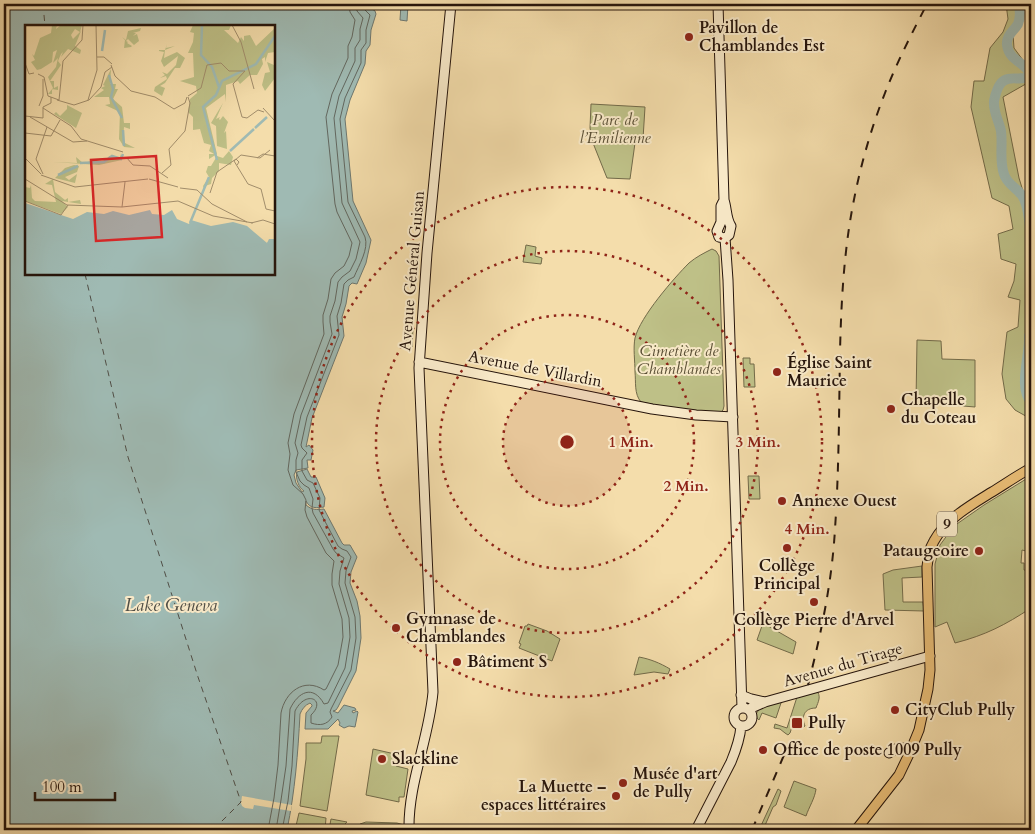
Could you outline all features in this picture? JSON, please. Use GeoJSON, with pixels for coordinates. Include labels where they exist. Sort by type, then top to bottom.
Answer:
{"type":"FeatureCollection","features":[{"type":"Feature","properties":{"kind":"main road","name":"9"},"geometry":{"type":"LineString","coordinates":[[856,830],[899,775],[919,730],[930,670],[927,567],[928,556],[934,540],[949,522],[982,498],[1031,468]]}},
{"type":"Feature","properties":{"kind":"street","name":"Avenue Général Guisan"},"geometry":{"type":"LineString","coordinates":[[409,830],[408,816],[412,786],[428,725],[433,688],[420,362],[427,253],[451,4]]}},
{"type":"Feature","properties":{"kind":"street"},"geometry":{"type":"LineString","coordinates":[[718,4],[724,200],[727,207],[724,222],[731,226],[730,235],[725,238],[733,417],[741,695],[745,709],[752,715],[751,721],[746,726],[741,726],[736,723],[734,718],[736,712],[745,709]]}},
{"type":"Feature","properties":{"kind":"street","name":"Avenue de Villardin"},"geometry":{"type":"LineString","coordinates":[[420,362],[644,407],[696,415],[733,417]]}},
{"type":"Feature","properties":{"kind":"street","name":"Avenue du Tirage"},"geometry":{"type":"LineString","coordinates":[[745,709],[930,656]]}},
{"type":"Feature","properties":{"kind":"street","name":"Avenue du Tirage"},"geometry":{"type":"LineString","coordinates":[[741,695],[765,702]]}},
{"type":"Feature","properties":{"kind":"street"},"geometry":{"type":"LineString","coordinates":[[696,830],[731,762],[741,726]]}},
{"type":"Feature","properties":{"kind":"street"},"geometry":{"type":"LineString","coordinates":[[906,760],[904,754],[893,751],[902,748],[912,748]]}},
{"type":"Feature","properties":{"kind":"green space"},"geometry":{"type":"Polygon","coordinates":[[[1006,4],[1016,4],[1018,15],[1013,34],[1014,48],[1031,71],[1031,81],[1003,97],[1019,178],[1031,217],[1031,419],[1015,410],[1006,399],[1002,374],[1007,332],[1018,327],[1020,300],[1008,297],[1014,281],[1016,264],[1001,259],[998,234],[1013,229],[1009,206],[992,198],[971,107],[974,81],[984,81],[990,48],[1003,32],[1008,19],[1006,4]]]}},
{"type":"Feature","properties":{"kind":"green space","name":"Parc de l’Emilienne"},"geometry":{"type":"Polygon","coordinates":[[[591,104],[645,107],[643,139],[641,142],[635,143],[630,179],[607,178],[593,143],[590,128],[591,104]]]}},
{"type":"Feature","properties":{"kind":"green space"},"geometry":{"type":"Polygon","coordinates":[[[526,245],[536,247],[535,256],[542,258],[541,264],[523,262],[526,245]]]}},
{"type":"Feature","properties":{"kind":"green space","name":"Cimetière de Chamblandes"},"geometry":{"type":"Polygon","coordinates":[[[712,249],[719,256],[723,410],[720,413],[683,410],[641,402],[636,392],[634,355],[635,338],[638,329],[658,298],[689,263],[712,249]]]}},
{"type":"Feature","properties":{"kind":"green space"},"geometry":{"type":"Polygon","coordinates":[[[406,329],[413,329],[412,347],[405,347],[406,329]]]}},
{"type":"Feature","properties":{"kind":"green space"},"geometry":{"type":"Polygon","coordinates":[[[917,340],[941,341],[942,359],[975,360],[975,407],[916,402],[917,340]]]}},
{"type":"Feature","properties":{"kind":"green space"},"geometry":{"type":"Polygon","coordinates":[[[743,358],[750,358],[750,364],[754,364],[755,387],[744,387],[743,358]]]}},
{"type":"Feature","properties":{"kind":"green space"},"geometry":{"type":"Polygon","coordinates":[[[748,476],[759,476],[760,499],[749,499],[748,476]]]}},
{"type":"Feature","properties":{"kind":"green space"},"geometry":{"type":"Polygon","coordinates":[[[1031,476],[1031,531],[1028,532],[1026,551],[1022,550],[1021,563],[1024,563],[1024,570],[1031,571],[1031,608],[995,629],[955,643],[947,622],[935,627],[935,564],[940,545],[954,526],[1031,476]]]}},
{"type":"Feature","properties":{"kind":"green space"},"geometry":{"type":"Polygon","coordinates":[[[922,566],[922,577],[902,578],[903,602],[923,602],[924,611],[885,610],[883,574],[893,570],[922,566]]]}},
{"type":"Feature","properties":{"kind":"green space"},"geometry":{"type":"Polygon","coordinates":[[[763,623],[796,642],[793,654],[757,640],[763,623]]]}},
{"type":"Feature","properties":{"kind":"green space"},"geometry":{"type":"Polygon","coordinates":[[[528,624],[547,631],[560,639],[552,661],[519,648],[525,626],[528,624]]]}},
{"type":"Feature","properties":{"kind":"green space"},"geometry":{"type":"Polygon","coordinates":[[[639,657],[670,669],[668,674],[654,672],[634,675],[639,657]]]}},
{"type":"Feature","properties":{"kind":"green space"},"geometry":{"type":"Polygon","coordinates":[[[816,690],[819,697],[816,708],[806,711],[804,714],[805,726],[802,728],[794,724],[788,735],[780,729],[774,728],[775,724],[787,728],[797,697],[816,690]]]}},
{"type":"Feature","properties":{"kind":"green space"},"geometry":{"type":"Polygon","coordinates":[[[777,702],[781,703],[776,718],[762,713],[759,720],[757,718],[756,714],[760,708],[777,702]]]}},
{"type":"Feature","properties":{"kind":"green space"},"geometry":{"type":"Polygon","coordinates":[[[322,736],[339,736],[327,811],[300,806],[306,759],[306,743],[321,743],[322,736]]]}},
{"type":"Feature","properties":{"kind":"green space"},"geometry":{"type":"Polygon","coordinates":[[[373,749],[395,754],[393,760],[396,766],[408,769],[404,797],[399,797],[399,802],[366,795],[373,749]]]}},
{"type":"Feature","properties":{"kind":"green space"},"geometry":{"type":"Polygon","coordinates":[[[794,781],[816,789],[806,816],[784,807],[794,781]]]}},
{"type":"Feature","properties":{"kind":"green space"},"geometry":{"type":"Polygon","coordinates":[[[778,789],[781,791],[776,805],[773,807],[763,830],[759,830],[778,789]]]}},
{"type":"Feature","properties":{"kind":"green space"},"geometry":{"type":"Polygon","coordinates":[[[299,813],[326,818],[325,830],[295,830],[299,813]]]}},
{"type":"Feature","properties":{"kind":"green space"},"geometry":{"type":"Polygon","coordinates":[[[331,819],[347,822],[339,830],[329,830],[331,819]]]}},
{"type":"Feature","properties":{"kind":"green space"},"geometry":{"type":"Polygon","coordinates":[[[366,822],[397,823],[404,825],[404,830],[357,830],[360,824],[366,822]]]}},
{"type":"Feature","properties":{"kind":"water","name":"Lake Geneva"},"geometry":{"type":"Polygon","coordinates":[[[4,4],[365,4],[375,11],[376,14],[371,30],[370,45],[366,51],[365,64],[350,100],[345,119],[353,201],[371,240],[366,263],[357,284],[352,283],[349,286],[342,317],[344,336],[312,418],[306,447],[309,445],[313,450],[311,460],[307,460],[308,468],[296,470],[294,475],[296,483],[302,492],[304,491],[298,483],[297,472],[307,469],[311,477],[316,477],[325,498],[324,507],[312,507],[306,501],[306,505],[314,509],[324,509],[342,543],[350,545],[357,557],[351,572],[350,583],[360,616],[361,638],[356,671],[338,707],[333,711],[338,713],[344,705],[355,708],[356,710],[352,711],[353,713],[358,712],[355,727],[349,726],[344,728],[339,725],[338,719],[328,729],[305,729],[306,713],[312,705],[310,703],[303,709],[300,714],[296,772],[287,830],[4,830],[4,4]]]}},
{"type":"Feature","properties":{"kind":"water"},"geometry":{"type":"Polygon","coordinates":[[[401,4],[408,5],[407,21],[400,20],[401,4]]]}},
{"type":"Feature","properties":{"kind":"pier"},"geometry":{"type":"Polygon","coordinates":[[[242,796],[292,805],[291,811],[254,805],[253,809],[245,808],[241,803],[242,796]]]}},
{"type":"Feature","properties":{"kind":"waterway"},"geometry":{"type":"LineString","coordinates":[[1019,4],[1019,21],[1009,36],[1007,45],[1011,55],[1026,68],[1030,76],[1004,80],[997,90],[994,105],[1001,131],[1001,158],[1005,178],[1021,194],[1025,201],[1031,239]]}},
{"type":"Feature","properties":{"kind":"waterway"},"geometry":{"type":"LineString","coordinates":[[1031,333],[1029,336],[1025,380],[1027,396],[1031,402]]}},
{"type":"Feature","properties":{"kind":"ferry route"},"geometry":{"type":"LineString","coordinates":[[43,4],[45,25]]}},
{"type":"Feature","properties":{"kind":"ferry route"},"geometry":{"type":"LineString","coordinates":[[85,275],[128,457],[198,677],[241,802],[213,830]]}},
{"type":"Feature","properties":{"kind":"railway"},"geometry":{"type":"LineString","coordinates":[[808,685],[825,608],[834,549],[842,305],[849,228],[859,176],[873,126],[890,81],[927,4]]}},
{"type":"Feature","properties":{"kind":"railway"},"geometry":{"type":"LineString","coordinates":[[752,830],[787,748]]}},
{"type":"Feature","properties":{"kind":"place","name":"Pavillon de Chamblandes Est"},"geometry":{"type":"Point","coordinates":[689,37]}},
{"type":"Feature","properties":{"kind":"place","name":"Église Saint Maurice"},"geometry":{"type":"Point","coordinates":[777,372]}},
{"type":"Feature","properties":{"kind":"place","name":"Chapelle du Coteau"},"geometry":{"type":"Point","coordinates":[891,409]}},
{"type":"Feature","properties":{"kind":"place","name":"Annexe Ouest"},"geometry":{"type":"Point","coordinates":[782,501]}},
{"type":"Feature","properties":{"kind":"place","name":"Collège Principal"},"geometry":{"type":"Point","coordinates":[787,548]}},
{"type":"Feature","properties":{"kind":"place","name":"Pataugeoire"},"geometry":{"type":"Point","coordinates":[979,551]}},
{"type":"Feature","properties":{"kind":"place","name":"Collège Pierre d'Arvel"},"geometry":{"type":"Point","coordinates":[814,602]}},
{"type":"Feature","properties":{"kind":"place","name":"Gymnase de Chamblandes"},"geometry":{"type":"Point","coordinates":[396,628]}},
{"type":"Feature","properties":{"kind":"place","name":"Bâtiment S"},"geometry":{"type":"Point","coordinates":[457,662]}},
{"type":"Feature","properties":{"kind":"place","name":"CityClub Pully"},"geometry":{"type":"Point","coordinates":[895,710]}},
{"type":"Feature","properties":{"kind":"place","name":"Pully"},"geometry":{"type":"Point","coordinates":[797,723]}},
{"type":"Feature","properties":{"kind":"place","name":"Office de poste 1009 Pully"},"geometry":{"type":"Point","coordinates":[763,750]}},
{"type":"Feature","properties":{"kind":"place","name":"Slackline"},"geometry":{"type":"Point","coordinates":[382,759]}},
{"type":"Feature","properties":{"kind":"place","name":"Musée d'art de Pully"},"geometry":{"type":"Point","coordinates":[623,783]}},
{"type":"Feature","properties":{"kind":"place","name":"La Muette – espaces littéraires"},"geometry":{"type":"Point","coordinates":[616,796]}}]}
